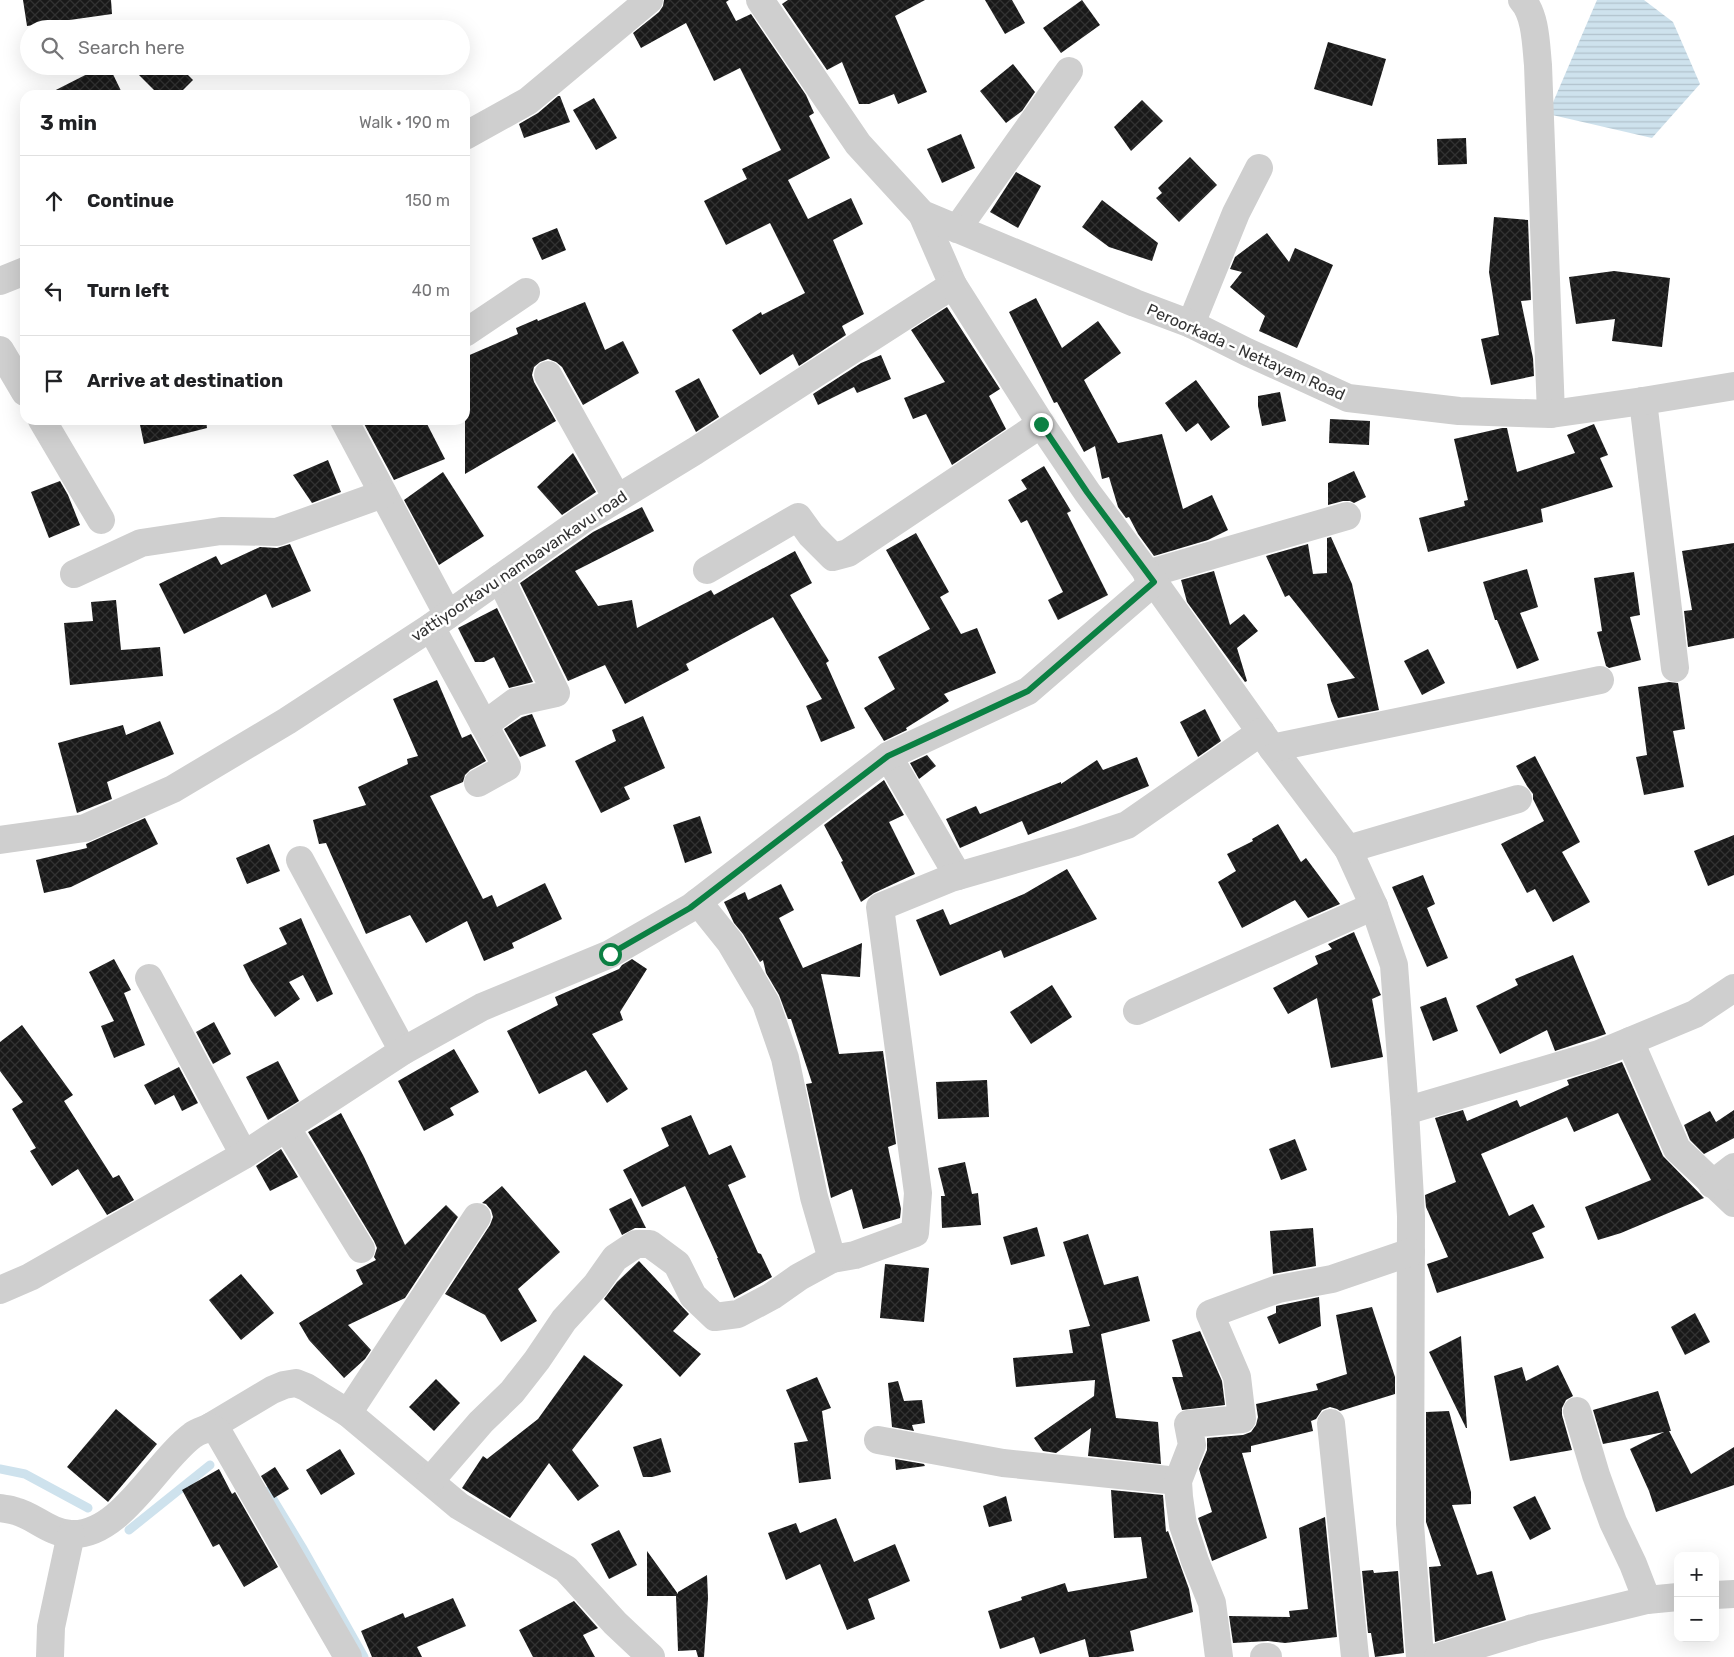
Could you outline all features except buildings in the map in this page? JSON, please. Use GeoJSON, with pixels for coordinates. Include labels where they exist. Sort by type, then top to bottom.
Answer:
{"type":"FeatureCollection","features":[{"type":"Feature","properties":{"kind":"street"},"geometry":{"type":"LineString","coordinates":[[470,133],[528,101],[649,0]]}},
{"type":"Feature","properties":{"kind":"street","name":"Peroorkada - Nettayam Road"},"geometry":{"type":"LineString","coordinates":[[760,0],[858,144],[922,214],[1136,304],[1191,324],[1348,398],[1459,411],[1551,414],[1643,402],[1734,386]]}},
{"type":"Feature","properties":{"kind":"street"},"geometry":{"type":"LineString","coordinates":[[1522,0],[1529,12],[1534,30],[1538,72],[1551,414]]}},
{"type":"Feature","properties":{"kind":"street"},"geometry":{"type":"LineString","coordinates":[[957,230],[1068,71]]}},
{"type":"Feature","properties":{"kind":"street"},"geometry":{"type":"LineString","coordinates":[[1191,324],[1236,213],[1259,168]]}},
{"type":"Feature","properties":{"kind":"street"},"geometry":{"type":"LineString","coordinates":[[922,214],[953,285],[1041,424],[1087,492],[1266,740],[1348,849],[1374,906],[1394,965],[1405,1111],[1411,1216],[1410,1524],[1420,1657]]}},
{"type":"Feature","properties":{"kind":"street"},"geometry":{"type":"LineString","coordinates":[[0,281],[20,273]]}},
{"type":"Feature","properties":{"kind":"street","name":"vattiyoorkavu nambavankavu road"},"geometry":{"type":"LineString","coordinates":[[0,840],[85,828],[173,789],[287,721],[439,621],[582,520],[695,451],[953,285]]}},
{"type":"Feature","properties":{"kind":"street"},"geometry":{"type":"LineString","coordinates":[[470,330],[526,292]]}},
{"type":"Feature","properties":{"kind":"street"},"geometry":{"type":"LineString","coordinates":[[0,350],[20,384]]}},
{"type":"Feature","properties":{"kind":"street"},"geometry":{"type":"LineString","coordinates":[[548,375],[618,498]]}},
{"type":"Feature","properties":{"kind":"street"},"geometry":{"type":"LineString","coordinates":[[1643,402],[1675,668]]}},
{"type":"Feature","properties":{"kind":"street"},"geometry":{"type":"LineString","coordinates":[[707,570],[798,517],[832,558],[848,552],[1041,424]]}},
{"type":"Feature","properties":{"kind":"street"},"geometry":{"type":"LineString","coordinates":[[45,425],[101,520]]}},
{"type":"Feature","properties":{"kind":"street"},"geometry":{"type":"LineString","coordinates":[[347,425],[383,494],[484,725],[507,767],[478,782]]}},
{"type":"Feature","properties":{"kind":"street"},"geometry":{"type":"LineString","coordinates":[[74,574],[141,543],[222,530],[277,532],[383,494]]}},
{"type":"Feature","properties":{"kind":"street"},"geometry":{"type":"LineString","coordinates":[[0,1290],[30,1277],[244,1155],[403,1050],[482,1006],[610,954],[690,908],[888,756],[1028,691],[1150,578],[1347,516]]}},
{"type":"Feature","properties":{"kind":"street"},"geometry":{"type":"LineString","coordinates":[[484,725],[515,702],[556,693],[500,578]]}},
{"type":"Feature","properties":{"kind":"street"},"geometry":{"type":"LineString","coordinates":[[430,1482],[481,1422],[512,1392],[537,1360],[564,1320],[596,1285],[615,1258],[636,1244],[650,1244],[677,1264],[693,1296],[715,1317],[738,1314],[772,1296],[799,1277],[832,1259],[855,1255],[915,1232],[918,1193],[880,907],[958,876],[1076,842],[1127,825],[1266,740],[1600,680]]}},
{"type":"Feature","properties":{"kind":"street"},"geometry":{"type":"LineString","coordinates":[[888,756],[958,876]]}},
{"type":"Feature","properties":{"kind":"street"},"geometry":{"type":"LineString","coordinates":[[1348,849],[1518,799]]}},
{"type":"Feature","properties":{"kind":"street"},"geometry":{"type":"LineString","coordinates":[[300,860],[403,1050]]}},
{"type":"Feature","properties":{"kind":"street"},"geometry":{"type":"LineString","coordinates":[[698,902],[730,942],[766,1003],[784,1058],[814,1197],[832,1259]]}},
{"type":"Feature","properties":{"kind":"street"},"geometry":{"type":"LineString","coordinates":[[1137,1011],[1374,906]]}},
{"type":"Feature","properties":{"kind":"street"},"geometry":{"type":"LineString","coordinates":[[149,978],[244,1155]]}},
{"type":"Feature","properties":{"kind":"street"},"geometry":{"type":"LineString","coordinates":[[1405,1111],[1599,1054],[1695,1014],[1734,988]]}},
{"type":"Feature","properties":{"kind":"street"},"geometry":{"type":"LineString","coordinates":[[1630,1041],[1677,1149],[1734,1203]]}},
{"type":"Feature","properties":{"kind":"street"},"geometry":{"type":"LineString","coordinates":[[286,1127],[361,1249]]}},
{"type":"Feature","properties":{"kind":"street"},"geometry":{"type":"LineString","coordinates":[[1712,1184],[1734,1167]]}},
{"type":"Feature","properties":{"kind":"street"},"geometry":{"type":"LineString","coordinates":[[348,1413],[477,1217]]}},
{"type":"Feature","properties":{"kind":"street"},"geometry":{"type":"LineString","coordinates":[[1219,1657],[1212,1603],[1195,1560],[1184,1524],[1178,1481],[1192,1445],[1188,1424],[1242,1420],[1237,1376],[1210,1314],[1278,1289],[1332,1279],[1411,1252]]}},
{"type":"Feature","properties":{"kind":"street"},"geometry":{"type":"LineString","coordinates":[[0,1508],[16,1511],[48,1528],[71,1534],[92,1531],[110,1521],[133,1500],[162,1464],[193,1434],[210,1427],[272,1390],[296,1383],[306,1387],[348,1413],[459,1506],[566,1569],[616,1623],[651,1657]]}},
{"type":"Feature","properties":{"kind":"street"},"geometry":{"type":"LineString","coordinates":[[1577,1411],[1596,1475],[1613,1522],[1633,1564],[1647,1600]]}},
{"type":"Feature","properties":{"kind":"street"},"geometry":{"type":"LineString","coordinates":[[1331,1423],[1355,1657]]}},
{"type":"Feature","properties":{"kind":"street"},"geometry":{"type":"LineString","coordinates":[[210,1427],[218,1432],[348,1657]]}},
{"type":"Feature","properties":{"kind":"street"},"geometry":{"type":"LineString","coordinates":[[878,1440],[1003,1463],[1178,1481]]}},
{"type":"Feature","properties":{"kind":"street"},"geometry":{"type":"LineString","coordinates":[[50,1657],[51,1627],[71,1534]]}},
{"type":"Feature","properties":{"kind":"street"},"geometry":{"type":"LineString","coordinates":[[1719,1595],[1734,1594]]}},
{"type":"Feature","properties":{"kind":"street"},"geometry":{"type":"LineString","coordinates":[[1438,1657],[1475,1652],[1533,1628],[1647,1600],[1674,1598]]}},
{"type":"Feature","properties":{"kind":"water"},"geometry":{"type":"Polygon","coordinates":[[[1597,0],[1644,0],[1673,22],[1700,84],[1652,138],[1548,114],[1597,0]]]}},
{"type":"Feature","properties":{"kind":"waterway"},"geometry":{"type":"LineString","coordinates":[[129,1530],[210,1465]]}},
{"type":"Feature","properties":{"kind":"waterway"},"geometry":{"type":"LineString","coordinates":[[0,1469],[25,1474],[88,1508]]}},
{"type":"Feature","properties":{"kind":"waterway"},"geometry":{"type":"LineString","coordinates":[[268,1491],[364,1657]]}},
{"type":"Feature","properties":{"kind":"route"},"geometry":{"type":"LineString","coordinates":[[610,954],[690,908],[888,756],[1028,691],[1154,582],[1146,574],[1087,492],[1041,424]]}}]}
